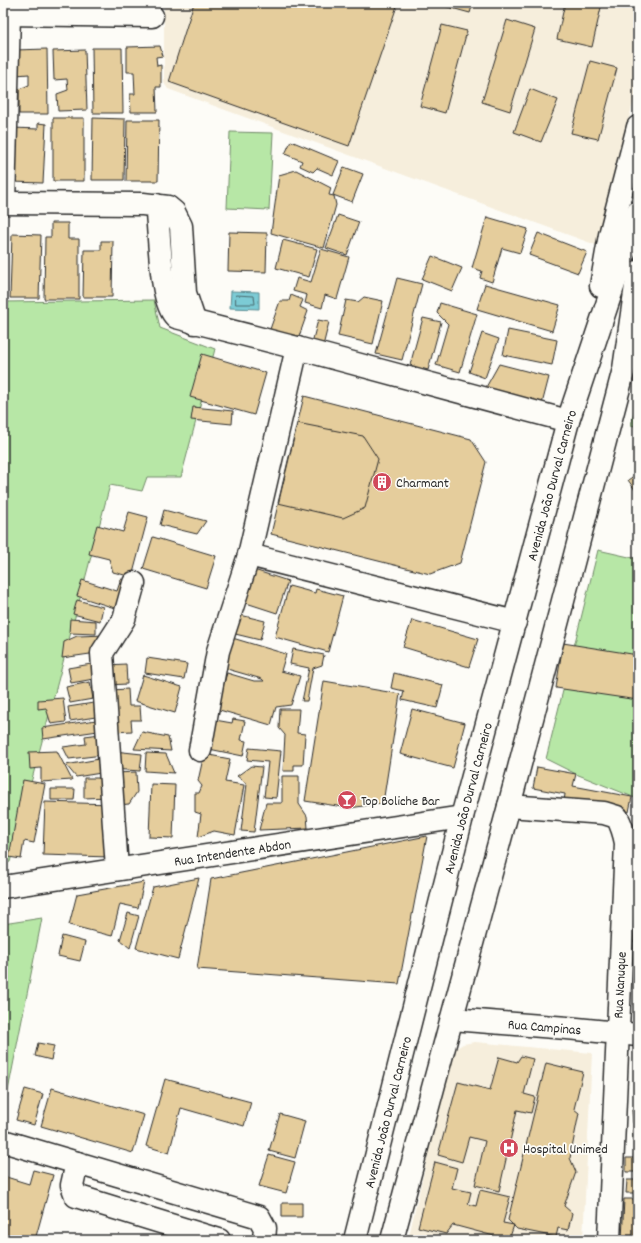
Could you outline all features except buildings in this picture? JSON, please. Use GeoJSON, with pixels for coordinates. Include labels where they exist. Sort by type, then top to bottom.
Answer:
{"type":"FeatureCollection","features":[{"type":"Feature","properties":{"kind":"street"},"geometry":{"type":"LineString","coordinates":[[152,16],[6,14],[4,203],[156,205],[168,207],[174,212],[181,226],[185,293],[195,323],[297,348],[568,421]]}},
{"type":"Feature","properties":{"kind":"street","name":"Avenida João Durval Carneiro"},"geometry":{"type":"LineString","coordinates":[[588,358],[610,235],[638,127]]}},
{"type":"Feature","properties":{"kind":"street","name":"Avenida João Durval Carneiro"},"geometry":{"type":"LineString","coordinates":[[355,1240],[462,818],[568,421],[638,212]]}},
{"type":"Feature","properties":{"kind":"street"},"geometry":{"type":"LineString","coordinates":[[624,369],[638,272]]}},
{"type":"Feature","properties":{"kind":"street"},"geometry":{"type":"LineString","coordinates":[[392,1240],[638,320]]}},
{"type":"Feature","properties":{"kind":"street"},"geometry":{"type":"LineString","coordinates":[[200,750],[218,651],[249,555],[297,348]]}},
{"type":"Feature","properties":{"kind":"street"},"geometry":{"type":"LineString","coordinates":[[249,555],[515,622]]}},
{"type":"Feature","properties":{"kind":"street"},"geometry":{"type":"LineString","coordinates":[[117,869],[102,653],[124,619],[134,583]]}},
{"type":"Feature","properties":{"kind":"street","name":"Rua Nanuque"},"geometry":{"type":"LineString","coordinates":[[509,806],[604,813],[617,817],[623,827],[626,843],[616,1034],[609,1240]]}},
{"type":"Feature","properties":{"kind":"street","name":"Rua Intendente Abdon"},"geometry":{"type":"LineString","coordinates":[[3,887],[462,818]]}},
{"type":"Feature","properties":{"kind":"street","name":"Rua Campinas"},"geometry":{"type":"LineString","coordinates":[[452,1019],[638,1035]]}},
{"type":"Feature","properties":{"kind":"street"},"geometry":{"type":"LineString","coordinates":[[3,1141],[259,1218],[265,1228],[264,1240]]}},
{"type":"Feature","properties":{"kind":"street"},"geometry":{"type":"LineString","coordinates":[[77,1163],[72,1185],[76,1196],[183,1235],[218,1240]]}},
{"type":"Feature","properties":{"kind":"street"},"geometry":{"type":"LineString","coordinates":[[183,1235],[193,1197]]}},
{"type":"Feature","properties":{"kind":"shaded area"},"geometry":{"type":"Polygon","coordinates":[[[164,3],[638,3],[638,84],[596,245],[168,89],[164,83],[164,3]]]}},
{"type":"Feature","properties":{"kind":"shaded area","name":"Hospital Unimed"},"geometry":{"type":"Polygon","coordinates":[[[475,1042],[592,1053],[583,1240],[408,1240],[451,1056],[455,1049],[463,1044],[475,1042]]]}},
{"type":"Feature","properties":{"kind":"green space"},"geometry":{"type":"Polygon","coordinates":[[[230,132],[273,133],[269,210],[227,208],[230,132]]]}},
{"type":"Feature","properties":{"kind":"green space"},"geometry":{"type":"Polygon","coordinates":[[[154,300],[160,328],[215,349],[181,477],[147,477],[142,491],[110,485],[10,862],[3,864],[3,302],[154,300]]]}},
{"type":"Feature","properties":{"kind":"green space"},"geometry":{"type":"Polygon","coordinates":[[[638,397],[638,427],[631,425],[638,397]]]}},
{"type":"Feature","properties":{"kind":"green space"},"geometry":{"type":"Polygon","coordinates":[[[598,550],[638,559],[638,799],[576,774],[546,759],[598,550]]]}},
{"type":"Feature","properties":{"kind":"green space"},"geometry":{"type":"Polygon","coordinates":[[[42,918],[5,1106],[3,1105],[3,924],[42,918]]]}},
{"type":"Feature","properties":{"kind":"water"},"geometry":{"type":"Polygon","coordinates":[[[231,291],[259,292],[259,309],[230,308],[231,291]]]}},
{"type":"Feature","properties":{"kind":"place","name":"Charmant"},"geometry":{"type":"Point","coordinates":[382,482]}},
{"type":"Feature","properties":{"kind":"place","name":"Top Boliche Bar"},"geometry":{"type":"Point","coordinates":[347,800]}},
{"type":"Feature","properties":{"kind":"place","name":"Hospital Unimed"},"geometry":{"type":"Point","coordinates":[509,1148]}}]}
